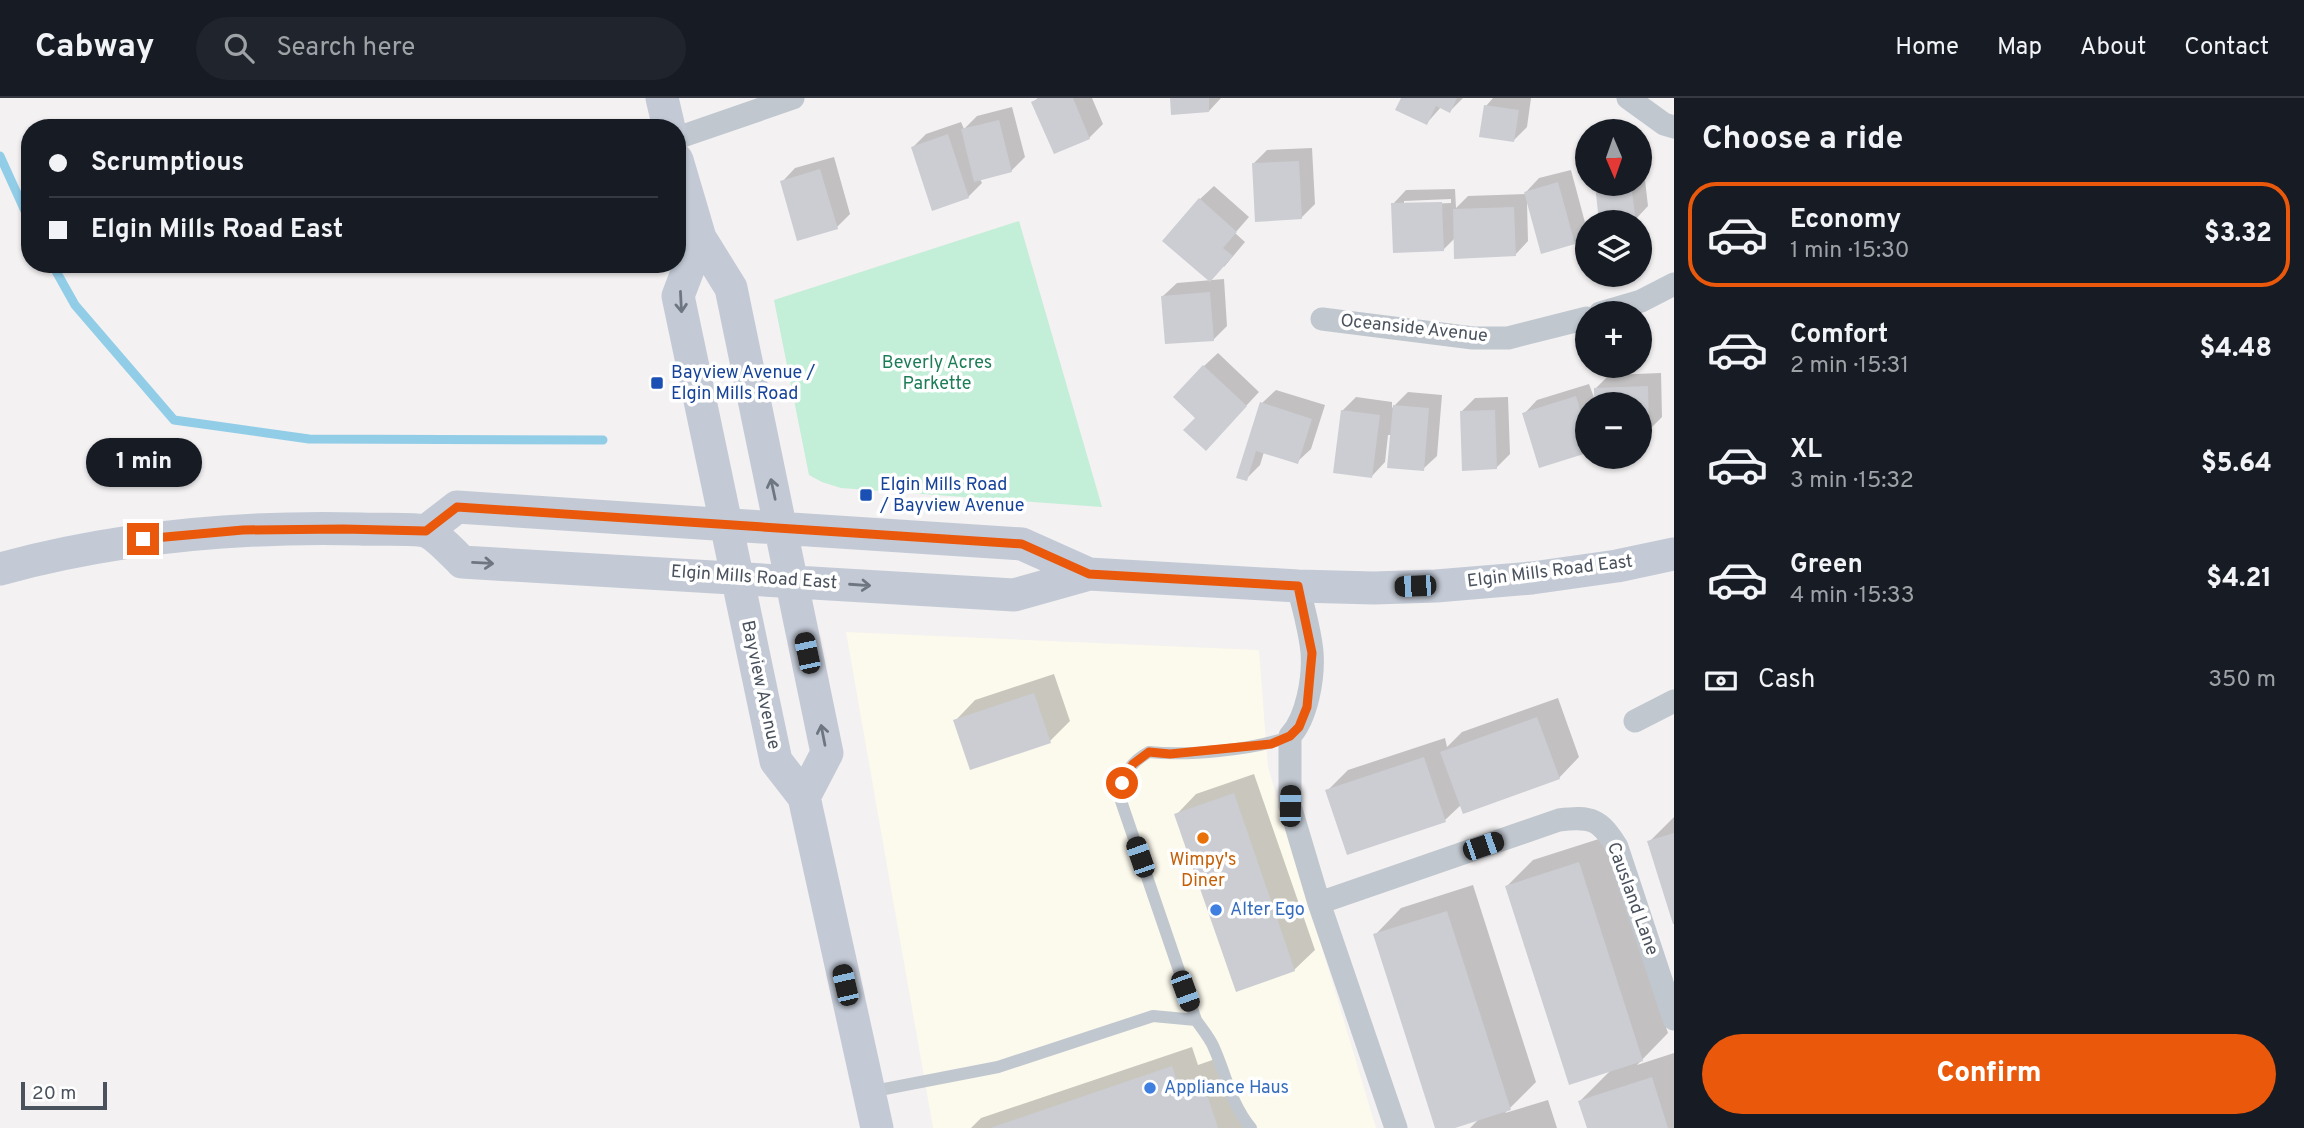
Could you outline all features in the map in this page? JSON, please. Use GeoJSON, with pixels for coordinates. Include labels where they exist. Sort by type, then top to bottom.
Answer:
{"type":"FeatureCollection","features":[{"type":"Feature","properties":{"kind":"main road"},"geometry":{"type":"LineString","coordinates":[[662,98],[667,119]]}},
{"type":"Feature","properties":{"kind":"main road"},"geometry":{"type":"LineString","coordinates":[[686,191],[700,238],[732,288],[827,753],[804,797]]}},
{"type":"Feature","properties":{"kind":"main road","name":"Bayview Avenue"},"geometry":{"type":"LineString","coordinates":[[700,238],[678,296],[776,761],[804,797],[877,1128]]}},
{"type":"Feature","properties":{"kind":"main road","name":"Elgin Mills Road East"},"geometry":{"type":"LineString","coordinates":[[1089,574],[1022,544],[726,523],[457,507],[426,531],[462,562],[1014,595],[1089,574],[1374,588],[1532,578],[1617,566],[1674,554]]}},
{"type":"Feature","properties":{"kind":"main road"},"geometry":{"type":"LineString","coordinates":[[0,569],[143,539],[243,530],[426,531]]}},
{"type":"Feature","properties":{"kind":"street"},"geometry":{"type":"LineString","coordinates":[[686,135],[793,98]]}},
{"type":"Feature","properties":{"kind":"street"},"geometry":{"type":"LineString","coordinates":[[1628,98],[1664,124],[1674,127]]}},
{"type":"Feature","properties":{"kind":"street"},"geometry":{"type":"LineString","coordinates":[[1643,301],[1674,284]]}},
{"type":"Feature","properties":{"kind":"street","name":"Oceanside Avenue"},"geometry":{"type":"LineString","coordinates":[[1322,319],[1435,335],[1485,338],[1508,338],[1575,321]]}},
{"type":"Feature","properties":{"kind":"street"},"geometry":{"type":"LineString","coordinates":[[1298,586],[1312,653],[1307,707],[1299,727],[1290,736],[1290,806],[1395,1128]]}},
{"type":"Feature","properties":{"kind":"street"},"geometry":{"type":"LineString","coordinates":[[1635,721],[1674,701]]}},
{"type":"Feature","properties":{"kind":"street","name":"Causland Lane"},"geometry":{"type":"LineString","coordinates":[[1320,903],[1559,820],[1593,820],[1606,829],[1617,847],[1674,1019]]}},
{"type":"Feature","properties":{"kind":"lane"},"geometry":{"type":"LineString","coordinates":[[1251,1128],[1237,1111],[1214,1046],[1196,1020],[1120,798],[1122,783],[1133,764],[1149,752],[1170,754],[1241,748],[1271,744],[1290,736]]}},
{"type":"Feature","properties":{"kind":"lane"},"geometry":{"type":"LineString","coordinates":[[869,1092],[998,1067],[1153,1016],[1196,1020]]}},
{"type":"Feature","properties":{"kind":"shaded area"},"geometry":{"type":"Polygon","coordinates":[[[846,632],[1259,650],[1268,767],[1376,1128],[933,1128],[846,632]]]}},
{"type":"Feature","properties":{"kind":"green space","name":"Beverly Acres Parkette"},"geometry":{"type":"Polygon","coordinates":[[[1019,221],[1102,507],[841,488],[809,475],[774,300],[1019,221]]]}},
{"type":"Feature","properties":{"kind":"building"},"geometry":{"type":"Polygon","coordinates":[[[1040,98],[1073,98],[1090,139],[1054,154],[1031,102],[1040,98]]]}},
{"type":"Feature","properties":{"kind":"building"},"geometry":{"type":"Polygon","coordinates":[[[1170,98],[1209,98],[1209,112],[1171,115],[1170,98]]]}},
{"type":"Feature","properties":{"kind":"building"},"geometry":{"type":"Polygon","coordinates":[[[1401,98],[1457,98],[1450,113],[1436,106],[1427,125],[1395,110],[1401,98]]]}},
{"type":"Feature","properties":{"kind":"building"},"geometry":{"type":"Polygon","coordinates":[[[1484,105],[1519,110],[1514,142],[1479,137],[1484,105]]]}},
{"type":"Feature","properties":{"kind":"building"},"geometry":{"type":"Polygon","coordinates":[[[999,120],[1012,172],[974,182],[961,129],[999,120]]]}},
{"type":"Feature","properties":{"kind":"building"},"geometry":{"type":"Polygon","coordinates":[[[948,134],[969,198],[932,211],[911,147],[948,134]]]}},
{"type":"Feature","properties":{"kind":"building"},"geometry":{"type":"Polygon","coordinates":[[[1299,161],[1302,219],[1255,222],[1252,163],[1299,161]]]}},
{"type":"Feature","properties":{"kind":"building"},"geometry":{"type":"Polygon","coordinates":[[[820,169],[838,229],[797,241],[780,181],[820,169]]]}},
{"type":"Feature","properties":{"kind":"building"},"geometry":{"type":"Polygon","coordinates":[[[1558,182],[1575,244],[1541,254],[1524,192],[1558,182]]]}},
{"type":"Feature","properties":{"kind":"building"},"geometry":{"type":"Polygon","coordinates":[[[1596,196],[1633,196],[1634,210],[1598,210],[1596,196]]]}},
{"type":"Feature","properties":{"kind":"building"},"geometry":{"type":"Polygon","coordinates":[[[1199,198],[1237,232],[1223,248],[1233,256],[1210,282],[1162,241],[1199,198]]]}},
{"type":"Feature","properties":{"kind":"building"},"geometry":{"type":"Polygon","coordinates":[[[1442,202],[1444,251],[1393,253],[1391,203],[1442,202]]]}},
{"type":"Feature","properties":{"kind":"building"},"geometry":{"type":"Polygon","coordinates":[[[1514,207],[1516,256],[1454,259],[1453,209],[1514,207]]]}},
{"type":"Feature","properties":{"kind":"building"},"geometry":{"type":"Polygon","coordinates":[[[1210,292],[1214,341],[1165,344],[1161,296],[1210,292]]]}},
{"type":"Feature","properties":{"kind":"building"},"geometry":{"type":"Polygon","coordinates":[[[1203,365],[1247,406],[1206,451],[1183,430],[1195,418],[1173,397],[1203,365]]]}},
{"type":"Feature","properties":{"kind":"building"},"geometry":{"type":"Polygon","coordinates":[[[1648,386],[1648,392],[1594,392],[1594,388],[1648,386]]]}},
{"type":"Feature","properties":{"kind":"building"},"geometry":{"type":"Polygon","coordinates":[[[1575,396],[1575,457],[1539,468],[1522,413],[1575,396]]]}},
{"type":"Feature","properties":{"kind":"building"},"geometry":{"type":"Polygon","coordinates":[[[1260,402],[1312,419],[1298,464],[1256,451],[1247,481],[1236,478],[1260,402]]]}},
{"type":"Feature","properties":{"kind":"building"},"geometry":{"type":"Polygon","coordinates":[[[1393,405],[1429,408],[1424,471],[1387,468],[1393,405]]]}},
{"type":"Feature","properties":{"kind":"building"},"geometry":{"type":"Polygon","coordinates":[[[1341,410],[1380,415],[1372,478],[1333,473],[1341,410]]]}},
{"type":"Feature","properties":{"kind":"building"},"geometry":{"type":"Polygon","coordinates":[[[1495,410],[1497,469],[1462,471],[1460,411],[1495,410]]]}},
{"type":"Feature","properties":{"kind":"building"},"geometry":{"type":"Polygon","coordinates":[[[1034,693],[1051,743],[970,770],[953,720],[1034,693]]]}},
{"type":"Feature","properties":{"kind":"building"},"geometry":{"type":"Polygon","coordinates":[[[1537,717],[1560,779],[1463,814],[1440,752],[1537,717]]]}},
{"type":"Feature","properties":{"kind":"building"},"geometry":{"type":"Polygon","coordinates":[[[1424,757],[1446,822],[1347,855],[1325,790],[1424,757]]]}},
{"type":"Feature","properties":{"kind":"building"},"geometry":{"type":"Polygon","coordinates":[[[1234,793],[1295,971],[1236,992],[1174,814],[1234,793]]]}},
{"type":"Feature","properties":{"kind":"building"},"geometry":{"type":"Polygon","coordinates":[[[1674,833],[1674,924],[1673,924],[1647,841],[1674,833]]]}},
{"type":"Feature","properties":{"kind":"building"},"geometry":{"type":"Polygon","coordinates":[[[1579,862],[1643,1061],[1569,1085],[1505,886],[1579,862]]]}},
{"type":"Feature","properties":{"kind":"building"},"geometry":{"type":"Polygon","coordinates":[[[1447,911],[1511,1110],[1455,1128],[1435,1128],[1373,934],[1447,911]]]}},
{"type":"Feature","properties":{"kind":"building"},"geometry":{"type":"Polygon","coordinates":[[[1172,1066],[1178,1084],[1201,1076],[1218,1128],[990,1128],[1172,1066]]]}},
{"type":"Feature","properties":{"kind":"building"},"geometry":{"type":"Polygon","coordinates":[[[1652,1077],[1668,1128],[1587,1128],[1578,1101],[1652,1077]]]}},
{"type":"Feature","properties":{"kind":"waterway"},"geometry":{"type":"LineString","coordinates":[[0,156],[21,202]]}},
{"type":"Feature","properties":{"kind":"waterway"},"geometry":{"type":"LineString","coordinates":[[57,273],[75,305],[174,420],[309,439],[603,440]]}},
{"type":"Feature","properties":{"kind":"place","name":"Bayview Avenue / Elgin Mills Road"},"geometry":{"type":"Point","coordinates":[657,383]}},
{"type":"Feature","properties":{"kind":"place","name":"Elgin Mills Road / Bayview Avenue"},"geometry":{"type":"Point","coordinates":[866,495]}},
{"type":"Feature","properties":{"kind":"place","name":"Wimpy's Diner"},"geometry":{"type":"Point","coordinates":[1203,838]}},
{"type":"Feature","properties":{"kind":"place","name":"Alter Ego"},"geometry":{"type":"Point","coordinates":[1216,910]}},
{"type":"Feature","properties":{"kind":"place","name":"Appliance Haus"},"geometry":{"type":"Point","coordinates":[1150,1088]}},
{"type":"Feature","properties":{"kind":"route"},"geometry":{"type":"LineString","coordinates":[[143,539],[243,530],[426,531],[457,507],[1022,544],[1089,574],[1298,586],[1312,653],[1307,707],[1299,727],[1290,736],[1271,744],[1170,754],[1149,752],[1140,757],[1126,772],[1122,783]]}}]}
